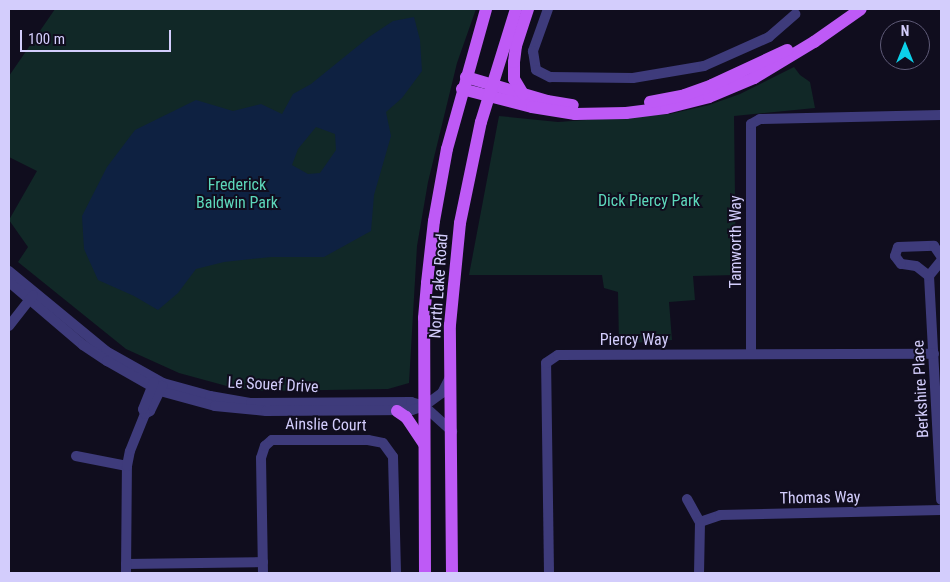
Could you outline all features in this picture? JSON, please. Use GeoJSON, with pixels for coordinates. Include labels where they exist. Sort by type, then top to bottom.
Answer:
{"type":"FeatureCollection","features":[{"type":"Feature","properties":{"kind":"main road","name":"North Lake Road"},"geometry":{"type":"LineString","coordinates":[[425,573],[424,318],[434,221],[447,149],[486,9]]}},
{"type":"Feature","properties":{"kind":"main road","name":"North Lake Road"},"geometry":{"type":"LineString","coordinates":[[452,573],[450,326],[460,223],[490,90],[516,9]]}},
{"type":"Feature","properties":{"kind":"main road"},"geometry":{"type":"LineString","coordinates":[[523,94],[514,78],[514,62],[516,46],[528,9]]}},
{"type":"Feature","properties":{"kind":"main road"},"geometry":{"type":"LineString","coordinates":[[490,90],[523,94],[560,104],[599,106],[653,102],[685,95],[767,61],[800,43],[847,9]]}},
{"type":"Feature","properties":{"kind":"main road"},"geometry":{"type":"LineString","coordinates":[[464,83],[490,90],[532,107],[575,114],[626,113],[682,105],[709,97],[754,78],[814,42],[861,9]]}},
{"type":"Feature","properties":{"kind":"main road"},"geometry":{"type":"LineString","coordinates":[[397,410],[406,417],[424,444]]}},
{"type":"Feature","properties":{"kind":"street"},"geometry":{"type":"LineString","coordinates":[[548,9],[534,51],[536,70],[550,77],[633,78],[704,66],[769,37],[796,10]]}},
{"type":"Feature","properties":{"kind":"street","name":"Tamworth Way"},"geometry":{"type":"LineString","coordinates":[[751,354],[751,124],[760,119],[941,115]]}},
{"type":"Feature","properties":{"kind":"street"},"geometry":{"type":"LineString","coordinates":[[941,256],[934,246],[898,247],[894,256],[901,264],[916,266],[929,276],[941,261]]}},
{"type":"Feature","properties":{"kind":"street","name":"Le Souef Drive"},"geometry":{"type":"LineString","coordinates":[[9,272],[32,296],[91,350],[157,385],[200,402],[247,410],[412,410],[424,406],[442,393],[451,375]]}},
{"type":"Feature","properties":{"kind":"street","name":"Berkshire Place"},"geometry":{"type":"LineString","coordinates":[[929,276],[941,500]]}},
{"type":"Feature","properties":{"kind":"street","name":"Le Souef Drive"},"geometry":{"type":"LineString","coordinates":[[9,282],[32,296]]}},
{"type":"Feature","properties":{"kind":"street"},"geometry":{"type":"LineString","coordinates":[[9,326],[32,296]]}},
{"type":"Feature","properties":{"kind":"street","name":"Piercy Way"},"geometry":{"type":"LineString","coordinates":[[549,573],[546,363],[558,355],[934,354]]}},
{"type":"Feature","properties":{"kind":"street"},"geometry":{"type":"LineString","coordinates":[[157,385],[150,411],[145,414],[130,451],[127,466],[126,569],[263,562]]}},
{"type":"Feature","properties":{"kind":"street","name":"Le Souef Drive"},"geometry":{"type":"LineString","coordinates":[[157,385],[251,403],[411,402],[424,406]]}},
{"type":"Feature","properties":{"kind":"street"},"geometry":{"type":"LineString","coordinates":[[424,406],[452,432]]}},
{"type":"Feature","properties":{"kind":"street","name":"Ainslie Court"},"geometry":{"type":"LineString","coordinates":[[263,573],[260,458],[265,446],[272,440],[368,440],[383,443],[393,457],[396,573]]}},
{"type":"Feature","properties":{"kind":"street"},"geometry":{"type":"LineString","coordinates":[[76,456],[127,466]]}},
{"type":"Feature","properties":{"kind":"street"},"geometry":{"type":"LineString","coordinates":[[687,499],[700,522],[699,573]]}},
{"type":"Feature","properties":{"kind":"street","name":"Thomas Way"},"geometry":{"type":"LineString","coordinates":[[700,522],[720,515],[941,510]]}},
{"type":"Feature","properties":{"kind":"green space","name":"Frederick Baldwin Park"},"geometry":{"type":"Polygon","coordinates":[[[55,9],[476,9],[457,63],[428,182],[417,246],[409,383],[388,389],[265,391],[234,388],[179,373],[126,349],[18,262],[28,247],[9,220],[37,171],[9,157],[9,76],[55,9]]]}},
{"type":"Feature","properties":{"kind":"green space","name":"Dick Piercy Park"},"geometry":{"type":"Polygon","coordinates":[[[794,67],[800,75],[810,82],[815,108],[734,116],[736,275],[693,276],[695,300],[669,302],[672,340],[619,344],[618,292],[604,288],[602,275],[469,275],[499,116],[558,122],[670,114],[709,105],[740,94],[794,67]]]}},
{"type":"Feature","properties":{"kind":"water"},"geometry":{"type":"Polygon","coordinates":[[[414,17],[420,40],[422,71],[402,98],[386,112],[391,136],[374,195],[371,231],[324,257],[271,257],[224,262],[196,269],[178,293],[158,310],[134,296],[98,280],[84,249],[82,216],[107,167],[135,130],[196,100],[233,111],[261,104],[282,114],[293,94],[311,84],[369,37],[393,21],[414,17]],[[316,127],[298,149],[292,165],[308,174],[320,173],[336,150],[335,134],[316,127]]]}}]}
